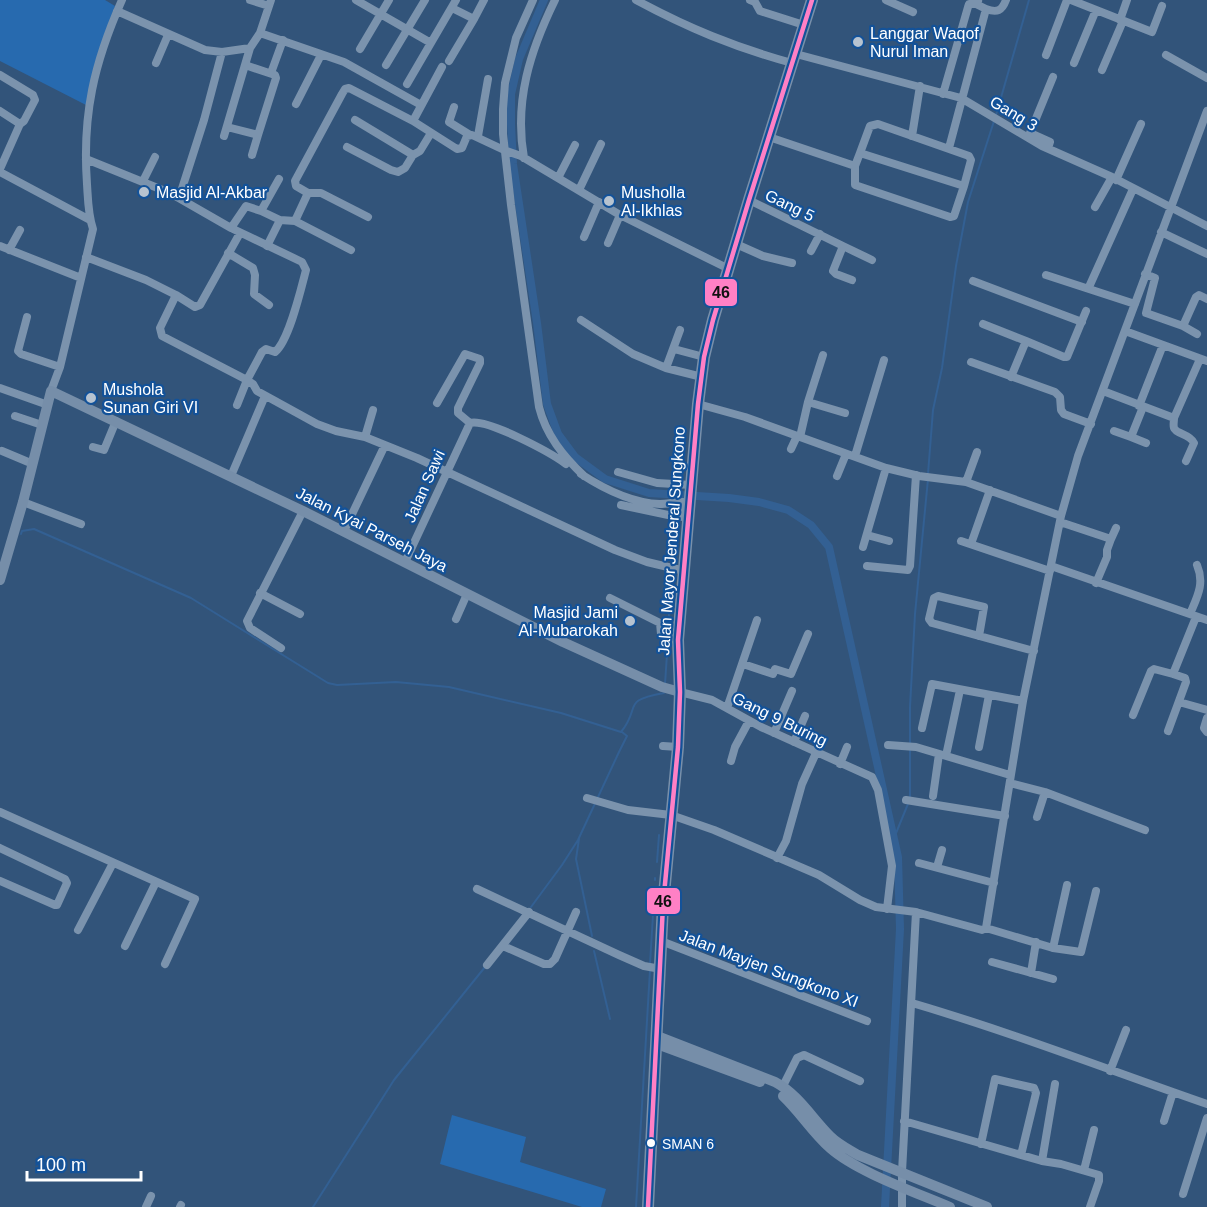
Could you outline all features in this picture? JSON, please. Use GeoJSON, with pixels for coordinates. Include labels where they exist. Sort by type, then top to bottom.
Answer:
{"type":"FeatureCollection","features":[{"type":"Feature","properties":{"kind":"main road","name":"Jalan Mayor Jenderal Sungkono"},"geometry":{"type":"LineString","coordinates":[[648,1207],[657,1040],[657,968],[665,873],[664,815],[669,746],[680,692],[672,638],[679,570],[681,502],[691,486],[704,357],[749,200],[812,0]]}},
{"type":"Feature","properties":{"kind":"main road"},"geometry":{"type":"LineString","coordinates":[[0,580],[3,559],[23,502],[51,391]]}},
{"type":"Feature","properties":{"kind":"main road","name":"Jalan Kyai Parseh Jaya"},"geometry":{"type":"LineString","coordinates":[[51,391],[344,531],[572,646],[662,687],[680,692]]}},
{"type":"Feature","properties":{"kind":"main road"},"geometry":{"type":"LineString","coordinates":[[657,1040],[749,1070],[783,1086],[840,1145],[987,1207]]}},
{"type":"Feature","properties":{"kind":"main road"},"geometry":{"type":"LineString","coordinates":[[657,1040],[771,1087],[789,1101],[830,1148],[875,1175],[950,1207]]}},
{"type":"Feature","properties":{"kind":"street"},"geometry":{"type":"LineString","coordinates":[[51,391],[60,367],[93,230],[90,219],[86,159],[91,89],[103,47],[122,0]]}},
{"type":"Feature","properties":{"kind":"street"},"geometry":{"type":"LineString","coordinates":[[224,136],[250,48],[260,33],[270,3],[250,0]]}},
{"type":"Feature","properties":{"kind":"street"},"geometry":{"type":"LineString","coordinates":[[356,0],[431,44]]}},
{"type":"Feature","properties":{"kind":"street"},"geometry":{"type":"LineString","coordinates":[[360,49],[389,0]]}},
{"type":"Feature","properties":{"kind":"street"},"geometry":{"type":"LineString","coordinates":[[386,65],[424,0]]}},
{"type":"Feature","properties":{"kind":"street"},"geometry":{"type":"LineString","coordinates":[[449,61],[484,0]]}},
{"type":"Feature","properties":{"kind":"street"},"geometry":{"type":"LineString","coordinates":[[533,0],[516,38],[505,83],[503,109],[506,151],[539,407],[545,426],[559,450],[584,476]]}},
{"type":"Feature","properties":{"kind":"street"},"geometry":{"type":"LineString","coordinates":[[522,157],[523,87],[537,43],[555,0]]}},
{"type":"Feature","properties":{"kind":"street"},"geometry":{"type":"LineString","coordinates":[[636,0],[681,24],[753,53],[794,58]]}},
{"type":"Feature","properties":{"kind":"street"},"geometry":{"type":"LineString","coordinates":[[750,0],[755,2],[760,11],[804,25]]}},
{"type":"Feature","properties":{"kind":"street"},"geometry":{"type":"LineString","coordinates":[[886,0],[913,12]]}},
{"type":"Feature","properties":{"kind":"street"},"geometry":{"type":"LineString","coordinates":[[943,94],[969,4],[977,2],[995,12],[1003,7],[1006,0]]}},
{"type":"Feature","properties":{"kind":"street"},"geometry":{"type":"LineString","coordinates":[[1046,55],[1069,0],[1152,32],[1162,6]]}},
{"type":"Feature","properties":{"kind":"street"},"geometry":{"type":"LineString","coordinates":[[1102,70],[1127,0]]}},
{"type":"Feature","properties":{"kind":"street"},"geometry":{"type":"LineString","coordinates":[[407,84],[454,4],[474,19]]}},
{"type":"Feature","properties":{"kind":"street"},"geometry":{"type":"LineString","coordinates":[[949,148],[986,9]]}},
{"type":"Feature","properties":{"kind":"street"},"geometry":{"type":"LineString","coordinates":[[1074,63],[1096,10]]}},
{"type":"Feature","properties":{"kind":"street"},"geometry":{"type":"LineString","coordinates":[[117,11],[205,50],[222,52],[250,48]]}},
{"type":"Feature","properties":{"kind":"street"},"geometry":{"type":"LineString","coordinates":[[260,33],[344,62],[421,105]]}},
{"type":"Feature","properties":{"kind":"street"},"geometry":{"type":"LineString","coordinates":[[156,63],[168,35]]}},
{"type":"Feature","properties":{"kind":"street"},"geometry":{"type":"LineString","coordinates":[[271,73],[282,40]]}},
{"type":"Feature","properties":{"kind":"street"},"geometry":{"type":"LineString","coordinates":[[179,198],[204,120],[222,52]]}},
{"type":"Feature","properties":{"kind":"street"},"geometry":{"type":"LineString","coordinates":[[296,104],[321,55]]}},
{"type":"Feature","properties":{"kind":"street"},"geometry":{"type":"LineString","coordinates":[[1166,55],[1207,78]]}},
{"type":"Feature","properties":{"kind":"street","name":"Gang 3"},"geometry":{"type":"LineString","coordinates":[[794,58],[920,86],[961,98],[1048,148],[1114,178],[1207,226]]}},
{"type":"Feature","properties":{"kind":"street"},"geometry":{"type":"LineString","coordinates":[[245,66],[276,75],[252,155]]}},
{"type":"Feature","properties":{"kind":"street"},"geometry":{"type":"LineString","coordinates":[[413,121],[442,67]]}},
{"type":"Feature","properties":{"kind":"street"},"geometry":{"type":"LineString","coordinates":[[0,75],[35,97],[24,121],[20,124],[0,171],[90,219]]}},
{"type":"Feature","properties":{"kind":"street"},"geometry":{"type":"LineString","coordinates":[[1048,148],[1050,142],[1030,131],[1053,76]]}},
{"type":"Feature","properties":{"kind":"street"},"geometry":{"type":"LineString","coordinates":[[368,217],[321,194],[308,193],[296,186],[295,181],[345,89],[353,90],[413,121],[431,134],[460,149],[474,135],[488,79]]}},
{"type":"Feature","properties":{"kind":"street"},"geometry":{"type":"LineString","coordinates":[[912,136],[920,86]]}},
{"type":"Feature","properties":{"kind":"street"},"geometry":{"type":"LineString","coordinates":[[454,107],[449,122],[458,129],[522,157],[620,215],[729,269]]}},
{"type":"Feature","properties":{"kind":"street"},"geometry":{"type":"LineString","coordinates":[[0,111],[20,124]]}},
{"type":"Feature","properties":{"kind":"street"},"geometry":{"type":"LineString","coordinates":[[986,928],[1023,701],[1060,519],[1078,456],[1207,111]]}},
{"type":"Feature","properties":{"kind":"street"},"geometry":{"type":"LineString","coordinates":[[355,120],[413,155]]}},
{"type":"Feature","properties":{"kind":"street"},"geometry":{"type":"LineString","coordinates":[[874,124],[912,136],[949,148],[970,158],[954,216],[950,217],[855,185],[855,166],[870,126],[874,124]]}},
{"type":"Feature","properties":{"kind":"street"},"geometry":{"type":"LineString","coordinates":[[1095,207],[1114,178],[1141,124]]}},
{"type":"Feature","properties":{"kind":"street"},"geometry":{"type":"LineString","coordinates":[[227,127],[258,135]]}},
{"type":"Feature","properties":{"kind":"street"},"geometry":{"type":"LineString","coordinates":[[347,147],[398,172],[405,168],[413,155],[420,151],[431,134]]}},
{"type":"Feature","properties":{"kind":"street"},"geometry":{"type":"LineString","coordinates":[[769,137],[855,166]]}},
{"type":"Feature","properties":{"kind":"street"},"geometry":{"type":"LineString","coordinates":[[579,190],[602,144]]}},
{"type":"Feature","properties":{"kind":"street"},"geometry":{"type":"LineString","coordinates":[[558,178],[575,145]]}},
{"type":"Feature","properties":{"kind":"street"},"geometry":{"type":"LineString","coordinates":[[860,153],[964,186]]}},
{"type":"Feature","properties":{"kind":"street"},"geometry":{"type":"LineString","coordinates":[[143,181],[155,157]]}},
{"type":"Feature","properties":{"kind":"street"},"geometry":{"type":"LineString","coordinates":[[86,159],[179,198],[240,233],[302,262],[306,270],[280,348],[275,352],[264,349],[247,380],[237,405]]}},
{"type":"Feature","properties":{"kind":"street"},"geometry":{"type":"LineString","coordinates":[[261,211],[279,179]]}},
{"type":"Feature","properties":{"kind":"street"},"geometry":{"type":"LineString","coordinates":[[1089,287],[1133,189]]}},
{"type":"Feature","properties":{"kind":"street"},"geometry":{"type":"LineString","coordinates":[[295,220],[308,193]]}},
{"type":"Feature","properties":{"kind":"street","name":"Gang 5"},"geometry":{"type":"LineString","coordinates":[[749,200],[872,260]]}},
{"type":"Feature","properties":{"kind":"street"},"geometry":{"type":"LineString","coordinates":[[584,237],[599,202]]}},
{"type":"Feature","properties":{"kind":"street"},"geometry":{"type":"LineString","coordinates":[[231,228],[246,206],[280,220],[295,220],[351,250]]}},
{"type":"Feature","properties":{"kind":"street"},"geometry":{"type":"LineString","coordinates":[[608,243],[620,215]]}},
{"type":"Feature","properties":{"kind":"street"},"geometry":{"type":"LineString","coordinates":[[267,246],[280,220]]}},
{"type":"Feature","properties":{"kind":"street"},"geometry":{"type":"LineString","coordinates":[[9,250],[20,230]]}},
{"type":"Feature","properties":{"kind":"street"},"geometry":{"type":"LineString","coordinates":[[1161,232],[1207,254]]}},
{"type":"Feature","properties":{"kind":"street"},"geometry":{"type":"LineString","coordinates":[[86,257],[146,280],[195,307],[200,305],[240,233]]}},
{"type":"Feature","properties":{"kind":"street"},"geometry":{"type":"LineString","coordinates":[[811,251],[820,234]]}},
{"type":"Feature","properties":{"kind":"street"},"geometry":{"type":"LineString","coordinates":[[736,244],[792,263]]}},
{"type":"Feature","properties":{"kind":"street"},"geometry":{"type":"LineString","coordinates":[[0,246],[81,278]]}},
{"type":"Feature","properties":{"kind":"street"},"geometry":{"type":"LineString","coordinates":[[843,246],[832,271],[852,280]]}},
{"type":"Feature","properties":{"kind":"street"},"geometry":{"type":"LineString","coordinates":[[228,253],[253,268],[254,294],[269,305]]}},
{"type":"Feature","properties":{"kind":"street"},"geometry":{"type":"LineString","coordinates":[[1046,274],[1136,304]]}},
{"type":"Feature","properties":{"kind":"street"},"geometry":{"type":"LineString","coordinates":[[1145,274],[1155,278],[1145,312],[1197,334]]}},
{"type":"Feature","properties":{"kind":"street"},"geometry":{"type":"LineString","coordinates":[[973,281],[1082,322]]}},
{"type":"Feature","properties":{"kind":"street"},"geometry":{"type":"LineString","coordinates":[[176,295],[160,328],[162,336],[247,380],[265,396],[317,424],[385,445],[590,540],[628,555],[679,570]]}},
{"type":"Feature","properties":{"kind":"street"},"geometry":{"type":"LineString","coordinates":[[1183,327],[1196,297],[1199,295],[1207,299]]}},
{"type":"Feature","properties":{"kind":"street"},"geometry":{"type":"LineString","coordinates":[[983,324],[1067,357],[1086,310]]}},
{"type":"Feature","properties":{"kind":"street"},"geometry":{"type":"LineString","coordinates":[[27,317],[18,351],[60,367]]}},
{"type":"Feature","properties":{"kind":"street"},"geometry":{"type":"LineString","coordinates":[[580,320],[633,354],[666,368],[702,377]]}},
{"type":"Feature","properties":{"kind":"street"},"geometry":{"type":"LineString","coordinates":[[666,368],[680,330]]}},
{"type":"Feature","properties":{"kind":"street"},"geometry":{"type":"LineString","coordinates":[[1125,331],[1204,360],[1174,418],[1176,431],[1193,440],[1194,443],[1186,460]]}},
{"type":"Feature","properties":{"kind":"street"},"geometry":{"type":"LineString","coordinates":[[1011,377],[1026,341]]}},
{"type":"Feature","properties":{"kind":"street"},"geometry":{"type":"LineString","coordinates":[[1131,437],[1163,345]]}},
{"type":"Feature","properties":{"kind":"street"},"geometry":{"type":"LineString","coordinates":[[674,348],[704,357]]}},
{"type":"Feature","properties":{"kind":"street"},"geometry":{"type":"LineString","coordinates":[[437,403],[465,354],[480,359],[458,410],[470,423],[482,423],[534,444],[584,476],[632,499],[660,504],[681,502]]}},
{"type":"Feature","properties":{"kind":"street"},"geometry":{"type":"LineString","coordinates":[[791,449],[798,436],[823,355]]}},
{"type":"Feature","properties":{"kind":"street"},"geometry":{"type":"LineString","coordinates":[[855,456],[884,360]]}},
{"type":"Feature","properties":{"kind":"street"},"geometry":{"type":"LineString","coordinates":[[971,362],[1055,392],[1060,397],[1062,412],[1091,424]]}},
{"type":"Feature","properties":{"kind":"street"},"geometry":{"type":"LineString","coordinates":[[0,388],[48,405]]}},
{"type":"Feature","properties":{"kind":"street"},"geometry":{"type":"LineString","coordinates":[[1103,391],[1174,418]]}},
{"type":"Feature","properties":{"kind":"street"},"geometry":{"type":"LineString","coordinates":[[231,476],[265,396]]}},
{"type":"Feature","properties":{"kind":"street"},"geometry":{"type":"LineString","coordinates":[[808,402],[845,413]]}},
{"type":"Feature","properties":{"kind":"street"},"geometry":{"type":"LineString","coordinates":[[698,404],[746,417],[886,468],[966,482],[1111,539]]}},
{"type":"Feature","properties":{"kind":"street"},"geometry":{"type":"LineString","coordinates":[[365,437],[373,410]]}},
{"type":"Feature","properties":{"kind":"street"},"geometry":{"type":"LineString","coordinates":[[15,416],[42,425]]}},
{"type":"Feature","properties":{"kind":"street"},"geometry":{"type":"LineString","coordinates":[[93,447],[104,450],[116,421]]}},
{"type":"Feature","properties":{"kind":"street","name":"Jalan Sawi"},"geometry":{"type":"LineString","coordinates":[[405,562],[445,472],[470,423]]}},
{"type":"Feature","properties":{"kind":"street"},"geometry":{"type":"LineString","coordinates":[[1114,431],[1146,443]]}},
{"type":"Feature","properties":{"kind":"street"},"geometry":{"type":"LineString","coordinates":[[344,531],[385,445]]}},
{"type":"Feature","properties":{"kind":"street"},"geometry":{"type":"LineString","coordinates":[[2,451],[33,464]]}},
{"type":"Feature","properties":{"kind":"street"},"geometry":{"type":"LineString","coordinates":[[966,482],[977,452]]}},
{"type":"Feature","properties":{"kind":"street"},"geometry":{"type":"LineString","coordinates":[[837,476],[846,454]]}},
{"type":"Feature","properties":{"kind":"street"},"geometry":{"type":"LineString","coordinates":[[863,548],[886,468]]}},
{"type":"Feature","properties":{"kind":"street"},"geometry":{"type":"LineString","coordinates":[[618,472],[657,483],[691,486]]}},
{"type":"Feature","properties":{"kind":"street"},"geometry":{"type":"LineString","coordinates":[[867,566],[906,571],[910,566],[918,475]]}},
{"type":"Feature","properties":{"kind":"street"},"geometry":{"type":"LineString","coordinates":[[971,544],[990,490]]}},
{"type":"Feature","properties":{"kind":"street"},"geometry":{"type":"LineString","coordinates":[[23,502],[81,524]]}},
{"type":"Feature","properties":{"kind":"street"},"geometry":{"type":"LineString","coordinates":[[621,505],[681,517]]}},
{"type":"Feature","properties":{"kind":"street"},"geometry":{"type":"LineString","coordinates":[[281,648],[247,626],[248,617],[303,511]]}},
{"type":"Feature","properties":{"kind":"street"},"geometry":{"type":"LineString","coordinates":[[1096,583],[1116,528]]}},
{"type":"Feature","properties":{"kind":"street"},"geometry":{"type":"LineString","coordinates":[[867,535],[889,541]]}},
{"type":"Feature","properties":{"kind":"street"},"geometry":{"type":"LineString","coordinates":[[962,541],[1207,620]]}},
{"type":"Feature","properties":{"kind":"street"},"geometry":{"type":"LineString","coordinates":[[1173,674],[1201,585],[1202,578],[1197,565]]}},
{"type":"Feature","properties":{"kind":"street"},"geometry":{"type":"LineString","coordinates":[[260,593],[300,614]]}},
{"type":"Feature","properties":{"kind":"street"},"geometry":{"type":"LineString","coordinates":[[456,619],[467,594]]}},
{"type":"Feature","properties":{"kind":"street"},"geometry":{"type":"LineString","coordinates":[[979,636],[984,607],[938,596],[934,598],[930,621],[979,636],[1034,651]]}},
{"type":"Feature","properties":{"kind":"street"},"geometry":{"type":"LineString","coordinates":[[610,598],[660,623],[661,634],[672,638]]}},
{"type":"Feature","properties":{"kind":"street"},"geometry":{"type":"LineString","coordinates":[[727,708],[757,620]]}},
{"type":"Feature","properties":{"kind":"street"},"geometry":{"type":"LineString","coordinates":[[743,664],[773,674],[775,669],[791,674],[808,634]]}},
{"type":"Feature","properties":{"kind":"street"},"geometry":{"type":"LineString","coordinates":[[1133,715],[1151,671],[1154,669],[1173,674],[1186,680],[1168,731]]}},
{"type":"Feature","properties":{"kind":"street"},"geometry":{"type":"LineString","coordinates":[[922,728],[932,684],[1023,701]]}},
{"type":"Feature","properties":{"kind":"street"},"geometry":{"type":"LineString","coordinates":[[933,796],[960,690]]}},
{"type":"Feature","properties":{"kind":"street"},"geometry":{"type":"LineString","coordinates":[[774,733],[792,691]]}},
{"type":"Feature","properties":{"kind":"street","name":"Gang 9 Buring"},"geometry":{"type":"LineString","coordinates":[[680,692],[703,696],[816,753],[867,774],[874,781],[878,790],[891,859],[891,891],[887,909]]}},
{"type":"Feature","properties":{"kind":"street"},"geometry":{"type":"LineString","coordinates":[[979,747],[989,695]]}},
{"type":"Feature","properties":{"kind":"street"},"geometry":{"type":"LineString","coordinates":[[1179,702],[1207,710]]}},
{"type":"Feature","properties":{"kind":"street"},"geometry":{"type":"LineString","coordinates":[[794,742],[805,716]]}},
{"type":"Feature","properties":{"kind":"street"},"geometry":{"type":"LineString","coordinates":[[1207,718],[1204,728],[1207,732]]}},
{"type":"Feature","properties":{"kind":"street"},"geometry":{"type":"LineString","coordinates":[[731,761],[735,747],[749,721]]}},
{"type":"Feature","properties":{"kind":"street"},"geometry":{"type":"LineString","coordinates":[[888,745],[905,745],[943,753],[1145,830]]}},
{"type":"Feature","properties":{"kind":"street"},"geometry":{"type":"LineString","coordinates":[[840,764],[847,747]]}},
{"type":"Feature","properties":{"kind":"street"},"geometry":{"type":"LineString","coordinates":[[777,858],[788,834],[802,784],[816,753]]}},
{"type":"Feature","properties":{"kind":"street"},"geometry":{"type":"LineString","coordinates":[[1037,817],[1045,792]]}},
{"type":"Feature","properties":{"kind":"street"},"geometry":{"type":"LineString","coordinates":[[593,800],[628,810],[664,815],[714,830],[819,874],[860,900],[876,907],[913,912],[982,930],[986,928],[1053,948],[1081,952],[1096,891]]}},
{"type":"Feature","properties":{"kind":"street"},"geometry":{"type":"LineString","coordinates":[[910,801],[1005,816]]}},
{"type":"Feature","properties":{"kind":"street"},"geometry":{"type":"LineString","coordinates":[[0,812],[195,899],[165,964]]}},
{"type":"Feature","properties":{"kind":"street"},"geometry":{"type":"LineString","coordinates":[[0,848],[65,879],[67,884],[55,905],[0,881]]}},
{"type":"Feature","properties":{"kind":"street"},"geometry":{"type":"LineString","coordinates":[[937,867],[942,850]]}},
{"type":"Feature","properties":{"kind":"street"},"geometry":{"type":"LineString","coordinates":[[78,930],[113,863]]}},
{"type":"Feature","properties":{"kind":"street"},"geometry":{"type":"LineString","coordinates":[[919,863],[994,883]]}},
{"type":"Feature","properties":{"kind":"street"},"geometry":{"type":"LineString","coordinates":[[125,946],[156,882]]}},
{"type":"Feature","properties":{"kind":"street"},"geometry":{"type":"LineString","coordinates":[[1053,948],[1067,885]]}},
{"type":"Feature","properties":{"kind":"street"},"geometry":{"type":"LineString","coordinates":[[477,889],[644,966],[657,968]]}},
{"type":"Feature","properties":{"kind":"street"},"geometry":{"type":"LineString","coordinates":[[488,965],[529,912]]}},
{"type":"Feature","properties":{"kind":"street"},"geometry":{"type":"LineString","coordinates":[[503,946],[544,964],[550,964],[555,959],[576,912]]}},
{"type":"Feature","properties":{"kind":"street"},"geometry":{"type":"LineString","coordinates":[[902,1207],[899,1171],[912,1004],[913,912]]}},
{"type":"Feature","properties":{"kind":"street","name":"Jalan Mayjen Sungkono XI"},"geometry":{"type":"LineString","coordinates":[[661,941],[867,1021]]}},
{"type":"Feature","properties":{"kind":"street"},"geometry":{"type":"LineString","coordinates":[[1031,973],[1036,942]]}},
{"type":"Feature","properties":{"kind":"street"},"geometry":{"type":"LineString","coordinates":[[992,962],[1053,979]]}},
{"type":"Feature","properties":{"kind":"street"},"geometry":{"type":"LineString","coordinates":[[912,1004],[979,1023],[1207,1104]]}},
{"type":"Feature","properties":{"kind":"street"},"geometry":{"type":"LineString","coordinates":[[1110,1071],[1126,1030]]}},
{"type":"Feature","properties":{"kind":"street"},"geometry":{"type":"LineString","coordinates":[[783,1086],[797,1058],[804,1055],[860,1081]]}},
{"type":"Feature","properties":{"kind":"street"},"geometry":{"type":"LineString","coordinates":[[981,1144],[995,1079],[1034,1088],[1036,1093],[1021,1155]]}},
{"type":"Feature","properties":{"kind":"street"},"geometry":{"type":"LineString","coordinates":[[1041,1161],[1054,1083]]}},
{"type":"Feature","properties":{"kind":"street"},"geometry":{"type":"LineString","coordinates":[[1164,1120],[1173,1092]]}},
{"type":"Feature","properties":{"kind":"street"},"geometry":{"type":"LineString","coordinates":[[1184,1194],[1207,1118]]}},
{"type":"Feature","properties":{"kind":"street"},"geometry":{"type":"LineString","coordinates":[[904,1121],[1041,1161],[1084,1170],[1100,1177],[1090,1207]]}},
{"type":"Feature","properties":{"kind":"street"},"geometry":{"type":"LineString","coordinates":[[1084,1170],[1094,1130]]}},
{"type":"Feature","properties":{"kind":"street"},"geometry":{"type":"LineString","coordinates":[[146,1207],[151,1196]]}},
{"type":"Feature","properties":{"kind":"shaded area"},"geometry":{"type":"Polygon","coordinates":[[[0,0],[105,0],[115,6],[101,46],[86,105],[0,61],[0,0]]]}},
{"type":"Feature","properties":{"kind":"shaded area"},"geometry":{"type":"Polygon","coordinates":[[[452,1115],[526,1137],[520,1162],[606,1189],[601,1207],[582,1207],[440,1164],[452,1115]]]}},
{"type":"Feature","properties":{"kind":"waterway"},"geometry":{"type":"LineString","coordinates":[[544,0],[519,59],[511,94],[511,124],[513,164],[547,404],[558,434],[575,457],[605,479],[649,493],[729,498],[759,502],[788,510],[811,525],[829,547],[898,857],[900,929],[885,1207]]}},
{"type":"Feature","properties":{"kind":"waterway"},"geometry":{"type":"LineString","coordinates":[[996,115],[1029,0]]}},
{"type":"Feature","properties":{"kind":"waterway"},"geometry":{"type":"LineString","coordinates":[[928,474],[933,410],[942,368],[956,266],[968,202],[994,121]]}},
{"type":"Feature","properties":{"kind":"waterway"},"geometry":{"type":"LineString","coordinates":[[894,838],[910,799],[910,707],[915,614],[928,479]]}},
{"type":"Feature","properties":{"kind":"waterway"},"geometry":{"type":"LineString","coordinates":[[21,534],[22,531],[34,529],[191,598],[328,683],[337,685],[396,682],[449,687],[561,713],[621,732],[637,702],[664,693]]}},
{"type":"Feature","properties":{"kind":"waterway"},"geometry":{"type":"LineString","coordinates":[[668,633],[671,576]]}},
{"type":"Feature","properties":{"kind":"waterway"},"geometry":{"type":"LineString","coordinates":[[665,684],[668,639]]}},
{"type":"Feature","properties":{"kind":"waterway"},"geometry":{"type":"LineString","coordinates":[[531,907],[578,840],[627,736],[622,732]]}},
{"type":"Feature","properties":{"kind":"waterway"},"geometry":{"type":"LineString","coordinates":[[657,862],[659,835]]}},
{"type":"Feature","properties":{"kind":"waterway"},"geometry":{"type":"LineString","coordinates":[[579,839],[576,859],[592,936]]}},
{"type":"Feature","properties":{"kind":"waterway"},"geometry":{"type":"LineString","coordinates":[[650,964],[654,898]]}},
{"type":"Feature","properties":{"kind":"waterway"},"geometry":{"type":"LineString","coordinates":[[594,951],[610,1019]]}},
{"type":"Feature","properties":{"kind":"waterway"},"geometry":{"type":"LineString","coordinates":[[313,1207],[394,1080],[485,967]]}},
{"type":"Feature","properties":{"kind":"waterway"},"geometry":{"type":"LineString","coordinates":[[636,1207],[650,970]]}},
{"type":"Feature","properties":{"kind":"transit line","name":"46"},"geometry":{"type":"LineString","coordinates":[[648,1207],[663,905],[678,747],[680,692],[678,640],[704,357],[749,200],[812,0]]}},
{"type":"Feature","properties":{"kind":"place","name":"Langgar Waqof Nurul Iman"},"geometry":{"type":"Point","coordinates":[858,42]}},
{"type":"Feature","properties":{"kind":"place","name":"Masjid Al-Akbar"},"geometry":{"type":"Point","coordinates":[144,192]}},
{"type":"Feature","properties":{"kind":"place","name":"Musholla Al-Ikhlas"},"geometry":{"type":"Point","coordinates":[609,201]}},
{"type":"Feature","properties":{"kind":"place","name":"Mushola Sunan Giri VI"},"geometry":{"type":"Point","coordinates":[91,398]}},
{"type":"Feature","properties":{"kind":"place","name":"Masjid Jami Al-Mubarokah"},"geometry":{"type":"Point","coordinates":[630,621]}},
{"type":"Feature","properties":{"kind":"place","name":"SMAN 6"},"geometry":{"type":"Point","coordinates":[651,1143]}}]}
